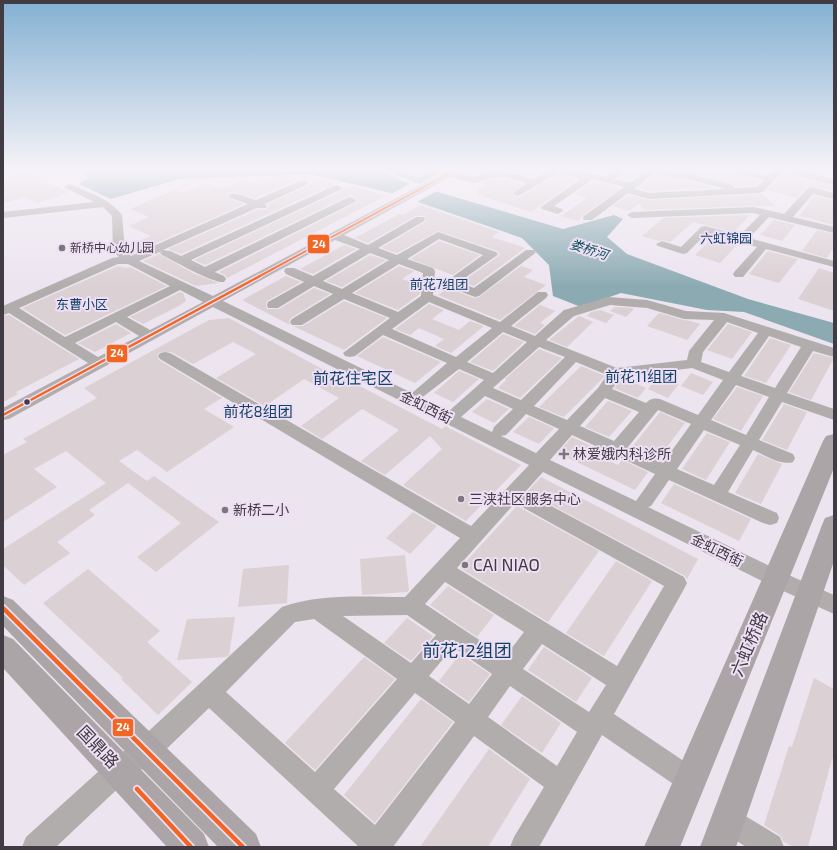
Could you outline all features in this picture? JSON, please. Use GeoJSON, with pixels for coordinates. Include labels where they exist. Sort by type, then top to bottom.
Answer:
{"type":"FeatureCollection","features":[{"type":"Feature","properties":{"kind":"main road","name":"六虹桥路"},"geometry":{"type":"LineString","coordinates":[[662,847],[777,579],[834,441]]}},
{"type":"Feature","properties":{"kind":"main road"},"geometry":{"type":"LineString","coordinates":[[718,847],[821,599],[834,526]]}},
{"type":"Feature","properties":{"kind":"main road","name":"国鼎路"},"geometry":{"type":"LineString","coordinates":[[3,608],[243,847]]}},
{"type":"Feature","properties":{"kind":"main road","name":"国鼎路"},"geometry":{"type":"LineString","coordinates":[[3,648],[191,847]]}},
{"type":"Feature","properties":{"kind":"street"},"geometry":{"type":"LineString","coordinates":[[3,215],[72,208]]}},
{"type":"Feature","properties":{"kind":"street","name":"金虹西街"},"geometry":{"type":"LineString","coordinates":[[110,208],[117,215],[119,252],[130,262],[777,579],[821,599]]}},
{"type":"Feature","properties":{"kind":"street"},"geometry":{"type":"LineString","coordinates":[[7,310],[116,260],[130,262],[249,208]]}},
{"type":"Feature","properties":{"kind":"street"},"geometry":{"type":"LineString","coordinates":[[267,208],[331,231],[430,271],[428,297],[350,353]]}},
{"type":"Feature","properties":{"kind":"street"},"geometry":{"type":"LineString","coordinates":[[182,260],[294,208]]}},
{"type":"Feature","properties":{"kind":"street"},"geometry":{"type":"LineString","coordinates":[[205,272],[335,208]]}},
{"type":"Feature","properties":{"kind":"street"},"geometry":{"type":"LineString","coordinates":[[3,416],[213,302],[331,231],[384,208]]}},
{"type":"Feature","properties":{"kind":"street"},"geometry":{"type":"LineString","coordinates":[[549,208],[558,210]]}},
{"type":"Feature","properties":{"kind":"street"},"geometry":{"type":"LineString","coordinates":[[588,218],[602,208]]}},
{"type":"Feature","properties":{"kind":"street"},"geometry":{"type":"LineString","coordinates":[[786,218],[795,208]]}},
{"type":"Feature","properties":{"kind":"street"},"geometry":{"type":"LineString","coordinates":[[632,215],[754,210],[834,230]]}},
{"type":"Feature","properties":{"kind":"street"},"geometry":{"type":"LineString","coordinates":[[742,239],[767,213]]}},
{"type":"Feature","properties":{"kind":"street"},"geometry":{"type":"LineString","coordinates":[[273,305],[420,219]]}},
{"type":"Feature","properties":{"kind":"street"},"geometry":{"type":"LineString","coordinates":[[662,244],[683,251],[705,228],[833,264]]}},
{"type":"Feature","properties":{"kind":"street"},"geometry":{"type":"LineString","coordinates":[[297,322],[438,235],[492,254],[450,283],[475,293],[530,252]]}},
{"type":"Feature","properties":{"kind":"street"},"geometry":{"type":"LineString","coordinates":[[739,274],[764,245]]}},
{"type":"Feature","properties":{"kind":"street"},"geometry":{"type":"LineString","coordinates":[[166,253],[220,279]]}},
{"type":"Feature","properties":{"kind":"street"},"geometry":{"type":"LineString","coordinates":[[290,271],[400,318]]}},
{"type":"Feature","properties":{"kind":"street"},"geometry":{"type":"LineString","coordinates":[[66,342],[179,286]]}},
{"type":"Feature","properties":{"kind":"street"},"geometry":{"type":"LineString","coordinates":[[419,392],[542,295]]}},
{"type":"Feature","properties":{"kind":"street"},"geometry":{"type":"LineString","coordinates":[[428,297],[616,373],[693,364],[834,415]]}},
{"type":"Feature","properties":{"kind":"street"},"geometry":{"type":"LineString","coordinates":[[450,418],[569,313],[610,301],[646,304],[677,312],[684,316],[724,317],[834,353]]}},
{"type":"Feature","properties":{"kind":"street"},"geometry":{"type":"LineString","coordinates":[[7,310],[66,342],[99,364]]}},
{"type":"Feature","properties":{"kind":"street"},"geometry":{"type":"LineString","coordinates":[[117,317],[150,336]]}},
{"type":"Feature","properties":{"kind":"street"},"geometry":{"type":"LineString","coordinates":[[693,364],[696,351],[724,317]]}},
{"type":"Feature","properties":{"kind":"street"},"geometry":{"type":"LineString","coordinates":[[382,330],[495,379]]}},
{"type":"Feature","properties":{"kind":"street"},"geometry":{"type":"LineString","coordinates":[[644,501],[766,331]]}},
{"type":"Feature","properties":{"kind":"street"},"geometry":{"type":"LineString","coordinates":[[718,494],[809,345]]}},
{"type":"Feature","properties":{"kind":"street"},"geometry":{"type":"LineString","coordinates":[[165,356],[474,537]]}},
{"type":"Feature","properties":{"kind":"street"},"geometry":{"type":"LineString","coordinates":[[500,431],[574,356]]}},
{"type":"Feature","properties":{"kind":"street"},"geometry":{"type":"LineString","coordinates":[[410,606],[474,537],[604,391],[616,373]]}},
{"type":"Feature","properties":{"kind":"street"},"geometry":{"type":"LineString","coordinates":[[483,389],[770,518]]}},
{"type":"Feature","properties":{"kind":"street"},"geometry":{"type":"LineString","coordinates":[[604,391],[649,410]]}},
{"type":"Feature","properties":{"kind":"street"},"geometry":{"type":"LineString","coordinates":[[617,449],[655,403],[787,458]]}},
{"type":"Feature","properties":{"kind":"street"},"geometry":{"type":"LineString","coordinates":[[518,488],[677,583],[524,847]]}},
{"type":"Feature","properties":{"kind":"street"},"geometry":{"type":"LineString","coordinates":[[443,570],[620,681]]}},
{"type":"Feature","properties":{"kind":"street"},"geometry":{"type":"LineString","coordinates":[[36,847],[119,770],[146,751],[210,692],[289,614],[330,607],[410,606],[508,671],[691,781]]}},
{"type":"Feature","properties":{"kind":"street"},"geometry":{"type":"LineString","coordinates":[[317,609],[560,784]]}},
{"type":"Feature","properties":{"kind":"street"},"geometry":{"type":"LineString","coordinates":[[210,692],[378,846],[539,630]]}},
{"type":"Feature","properties":{"kind":"street"},"geometry":{"type":"LineString","coordinates":[[316,790],[451,634]]}},
{"type":"Feature","properties":{"kind":"street"},"geometry":{"type":"LineString","coordinates":[[728,820],[770,847]]}},
{"type":"Feature","properties":{"kind":"water","name":"娄桥河"},"geometry":{"type":"Polygon","coordinates":[[[434,208],[491,208],[563,229],[614,215],[623,219],[607,237],[627,254],[748,299],[834,323],[834,344],[744,312],[707,310],[621,293],[581,307],[553,296],[549,265],[522,238],[434,208]]]}},
{"type":"Feature","properties":{"kind":"building"},"geometry":{"type":"Polygon","coordinates":[[[133,208],[236,208],[150,246],[139,241],[151,236],[129,226],[149,217],[130,209],[133,208]]]}},
{"type":"Feature","properties":{"kind":"building"},"geometry":{"type":"Polygon","coordinates":[[[268,208],[282,208],[181,254],[168,249],[257,210],[266,210],[268,208]]]}},
{"type":"Feature","properties":{"kind":"building"},"geometry":{"type":"Polygon","coordinates":[[[305,208],[324,208],[205,265],[194,260],[305,208]]]}},
{"type":"Feature","properties":{"kind":"building"},"geometry":{"type":"Polygon","coordinates":[[[347,208],[363,208],[227,278],[219,272],[347,208]]]}},
{"type":"Feature","properties":{"kind":"building"},"geometry":{"type":"Polygon","coordinates":[[[415,208],[428,208],[499,232],[492,237],[525,248],[474,286],[462,282],[497,257],[500,254],[497,251],[438,231],[397,253],[381,248],[425,222],[426,218],[424,216],[415,216],[368,243],[355,238],[399,214],[403,215],[415,208]]]}},
{"type":"Feature","properties":{"kind":"building"},"geometry":{"type":"Polygon","coordinates":[[[518,208],[537,208],[531,212],[518,208]]]}},
{"type":"Feature","properties":{"kind":"building"},"geometry":{"type":"Polygon","coordinates":[[[573,208],[593,208],[583,215],[578,221],[561,216],[573,208]]]}},
{"type":"Feature","properties":{"kind":"building"},"geometry":{"type":"Polygon","coordinates":[[[618,208],[633,208],[629,211],[618,208]]]}},
{"type":"Feature","properties":{"kind":"building"},"geometry":{"type":"Polygon","coordinates":[[[642,208],[708,208],[644,210],[642,208]]]}},
{"type":"Feature","properties":{"kind":"building"},"geometry":{"type":"Polygon","coordinates":[[[806,208],[834,208],[834,225],[799,216],[806,208]]]}},
{"type":"Feature","properties":{"kind":"building"},"geometry":{"type":"Polygon","coordinates":[[[750,215],[734,232],[693,222],[670,242],[662,240],[659,241],[642,236],[663,218],[750,215]]]}},
{"type":"Feature","properties":{"kind":"building"},"geometry":{"type":"Polygon","coordinates":[[[774,220],[795,225],[782,241],[760,235],[774,220]]]}},
{"type":"Feature","properties":{"kind":"building"},"geometry":{"type":"Polygon","coordinates":[[[817,230],[834,234],[834,247],[827,258],[802,251],[817,230]]]}},
{"type":"Feature","properties":{"kind":"building"},"geometry":{"type":"Polygon","coordinates":[[[714,236],[739,243],[720,263],[695,255],[714,236]]]}},
{"type":"Feature","properties":{"kind":"building"},"geometry":{"type":"Polygon","coordinates":[[[439,241],[480,255],[453,275],[410,259],[439,241]]]}},
{"type":"Feature","properties":{"kind":"building"},"geometry":{"type":"Polygon","coordinates":[[[344,245],[356,249],[313,274],[300,269],[344,245]]]}},
{"type":"Feature","properties":{"kind":"building"},"geometry":{"type":"Polygon","coordinates":[[[768,251],[798,259],[779,283],[749,274],[768,251]]]}},
{"type":"Feature","properties":{"kind":"building"},"geometry":{"type":"Polygon","coordinates":[[[159,254],[193,273],[218,283],[196,286],[143,261],[159,254]]]}},
{"type":"Feature","properties":{"kind":"building"},"geometry":{"type":"Polygon","coordinates":[[[370,255],[386,260],[342,287],[326,281],[370,255]]]}},
{"type":"Feature","properties":{"kind":"building"},"geometry":{"type":"Polygon","coordinates":[[[118,266],[126,268],[130,267],[167,286],[65,335],[22,308],[118,266]]]}},
{"type":"Feature","properties":{"kind":"building"},"geometry":{"type":"Polygon","coordinates":[[[399,266],[414,271],[402,279],[418,284],[420,294],[398,310],[355,293],[399,266]]]}},
{"type":"Feature","properties":{"kind":"building"},"geometry":{"type":"Polygon","coordinates":[[[521,266],[533,270],[524,277],[546,285],[500,320],[438,295],[448,288],[474,298],[479,297],[521,266]]]}},
{"type":"Feature","properties":{"kind":"building"},"geometry":{"type":"Polygon","coordinates":[[[819,268],[834,273],[834,311],[798,299],[819,268]]]}},
{"type":"Feature","properties":{"kind":"building"},"geometry":{"type":"Polygon","coordinates":[[[286,276],[301,282],[267,301],[267,309],[279,309],[314,288],[330,294],[291,318],[289,321],[290,325],[242,300],[286,276]]]}},
{"type":"Feature","properties":{"kind":"building"},"geometry":{"type":"Polygon","coordinates":[[[180,292],[183,293],[186,301],[143,324],[130,317],[180,292]]]}},
{"type":"Feature","properties":{"kind":"building"},"geometry":{"type":"Polygon","coordinates":[[[344,301],[387,318],[344,350],[293,326],[303,326],[344,301]]]}},
{"type":"Feature","properties":{"kind":"building"},"geometry":{"type":"Polygon","coordinates":[[[429,304],[444,310],[432,319],[459,330],[470,321],[484,326],[451,353],[435,346],[444,339],[419,328],[410,335],[395,329],[429,304]]]}},
{"type":"Feature","properties":{"kind":"building"},"geometry":{"type":"Polygon","coordinates":[[[540,305],[555,311],[540,323],[545,325],[535,334],[514,326],[540,305]]]}},
{"type":"Feature","properties":{"kind":"building"},"geometry":{"type":"Polygon","coordinates":[[[615,307],[634,309],[626,317],[610,311],[615,307]]]}},
{"type":"Feature","properties":{"kind":"building"},"geometry":{"type":"Polygon","coordinates":[[[600,310],[614,315],[606,323],[587,316],[591,312],[600,310]]]}},
{"type":"Feature","properties":{"kind":"building"},"geometry":{"type":"Polygon","coordinates":[[[659,313],[700,324],[687,340],[647,326],[659,313]]]}},
{"type":"Feature","properties":{"kind":"building"},"geometry":{"type":"Polygon","coordinates":[[[9,315],[79,359],[16,392],[18,394],[3,402],[3,316],[9,315]]]}},
{"type":"Feature","properties":{"kind":"building"},"geometry":{"type":"Polygon","coordinates":[[[579,316],[593,322],[567,347],[549,340],[579,316]]]}},
{"type":"Feature","properties":{"kind":"building"},"geometry":{"type":"Polygon","coordinates":[[[229,318],[333,375],[335,373],[442,429],[445,426],[521,465],[466,521],[403,485],[442,449],[430,436],[385,475],[361,461],[399,430],[362,409],[322,439],[301,426],[339,398],[304,379],[265,406],[216,378],[256,354],[233,342],[193,364],[171,352],[160,352],[157,355],[159,360],[222,398],[204,409],[234,427],[167,472],[137,450],[119,461],[147,481],[154,476],[219,522],[156,572],[137,557],[181,523],[128,483],[89,510],[95,515],[57,542],[70,553],[24,585],[3,565],[3,549],[106,483],[66,451],[34,469],[57,487],[3,522],[3,455],[27,442],[23,439],[97,398],[84,388],[209,320],[229,318]]]}},
{"type":"Feature","properties":{"kind":"building"},"geometry":{"type":"Polygon","coordinates":[[[116,324],[131,333],[95,352],[78,343],[116,324]]]}},
{"type":"Feature","properties":{"kind":"building"},"geometry":{"type":"Polygon","coordinates":[[[728,324],[752,332],[732,359],[707,350],[728,324]]]}},
{"type":"Feature","properties":{"kind":"building"},"geometry":{"type":"Polygon","coordinates":[[[503,334],[524,342],[493,371],[470,362],[503,334]]]}},
{"type":"Feature","properties":{"kind":"building"},"geometry":{"type":"Polygon","coordinates":[[[383,337],[441,362],[415,383],[357,356],[383,337]]]}},
{"type":"Feature","properties":{"kind":"building"},"geometry":{"type":"Polygon","coordinates":[[[770,338],[791,345],[766,383],[744,376],[770,338]]]}},
{"type":"Feature","properties":{"kind":"building"},"geometry":{"type":"Polygon","coordinates":[[[539,349],[562,358],[520,398],[498,388],[506,380],[505,379],[539,349]]]}},
{"type":"Feature","properties":{"kind":"building"},"geometry":{"type":"Polygon","coordinates":[[[814,353],[834,358],[811,400],[789,392],[814,353]]]}},
{"type":"Feature","properties":{"kind":"building"},"geometry":{"type":"Polygon","coordinates":[[[581,366],[605,376],[564,417],[539,407],[581,366]]]}},
{"type":"Feature","properties":{"kind":"building"},"geometry":{"type":"Polygon","coordinates":[[[459,371],[479,379],[453,402],[434,393],[459,371]]]}},
{"type":"Feature","properties":{"kind":"building"},"geometry":{"type":"Polygon","coordinates":[[[691,373],[713,382],[703,395],[681,386],[691,373]]]}},
{"type":"Feature","properties":{"kind":"building"},"geometry":{"type":"Polygon","coordinates":[[[659,376],[679,384],[668,398],[648,389],[659,376]]]}},
{"type":"Feature","properties":{"kind":"building"},"geometry":{"type":"Polygon","coordinates":[[[625,379],[646,388],[638,398],[614,388],[621,380],[623,381],[625,379]]]}},
{"type":"Feature","properties":{"kind":"building"},"geometry":{"type":"Polygon","coordinates":[[[737,387],[763,396],[741,431],[713,419],[737,387]]]}},
{"type":"Feature","properties":{"kind":"building"},"geometry":{"type":"Polygon","coordinates":[[[487,399],[509,409],[494,423],[472,412],[487,399]]]}},
{"type":"Feature","properties":{"kind":"building"},"geometry":{"type":"Polygon","coordinates":[[[608,401],[632,411],[609,437],[585,427],[608,401]]]}},
{"type":"Feature","properties":{"kind":"building"},"geometry":{"type":"Polygon","coordinates":[[[784,404],[807,412],[787,450],[762,440],[784,404]]]}},
{"type":"Feature","properties":{"kind":"building"},"geometry":{"type":"Polygon","coordinates":[[[660,412],[685,423],[658,459],[632,447],[660,412]]]}},
{"type":"Feature","properties":{"kind":"building"},"geometry":{"type":"Polygon","coordinates":[[[529,417],[554,428],[539,444],[513,432],[529,417]]]}},
{"type":"Feature","properties":{"kind":"building"},"geometry":{"type":"Polygon","coordinates":[[[707,433],[730,442],[706,480],[682,469],[707,433]]]}},
{"type":"Feature","properties":{"kind":"building"},"geometry":{"type":"Polygon","coordinates":[[[572,437],[600,450],[596,455],[618,465],[622,460],[648,472],[635,490],[558,453],[572,437]]]}},
{"type":"Feature","properties":{"kind":"building"},"geometry":{"type":"Polygon","coordinates":[[[758,454],[782,464],[761,504],[735,493],[758,454]]]}},
{"type":"Feature","properties":{"kind":"building"},"geometry":{"type":"Polygon","coordinates":[[[541,477],[698,559],[687,579],[685,576],[527,492],[541,477]]]}},
{"type":"Feature","properties":{"kind":"building"},"geometry":{"type":"Polygon","coordinates":[[[674,484],[751,519],[739,541],[661,503],[674,484]]]}},
{"type":"Feature","properties":{"kind":"building"},"geometry":{"type":"Polygon","coordinates":[[[517,506],[599,551],[548,622],[460,568],[517,506]]]}},
{"type":"Feature","properties":{"kind":"building"},"geometry":{"type":"Polygon","coordinates":[[[413,512],[437,526],[410,554],[386,538],[413,512]]]}},
{"type":"Feature","properties":{"kind":"building"},"geometry":{"type":"Polygon","coordinates":[[[405,555],[409,590],[407,592],[362,595],[360,559],[405,555]]]}},
{"type":"Feature","properties":{"kind":"building"},"geometry":{"type":"Polygon","coordinates":[[[616,561],[652,581],[604,656],[566,633],[616,561]]]}},
{"type":"Feature","properties":{"kind":"building"},"geometry":{"type":"Polygon","coordinates":[[[289,565],[287,603],[238,607],[243,569],[289,565]]]}},
{"type":"Feature","properties":{"kind":"building"},"geometry":{"type":"Polygon","coordinates":[[[88,569],[160,631],[147,642],[192,682],[158,715],[121,679],[123,678],[43,603],[88,569]]]}},
{"type":"Feature","properties":{"kind":"building"},"geometry":{"type":"Polygon","coordinates":[[[448,586],[494,615],[477,637],[430,605],[448,586]]]}},
{"type":"Feature","properties":{"kind":"building"},"geometry":{"type":"Polygon","coordinates":[[[235,617],[229,655],[226,657],[177,660],[187,619],[235,617]]]}},
{"type":"Feature","properties":{"kind":"building"},"geometry":{"type":"Polygon","coordinates":[[[407,618],[433,636],[411,661],[384,643],[407,618]]]}},
{"type":"Feature","properties":{"kind":"building"},"geometry":{"type":"Polygon","coordinates":[[[544,647],[592,678],[576,702],[528,670],[544,647]]]}},
{"type":"Feature","properties":{"kind":"building"},"geometry":{"type":"Polygon","coordinates":[[[460,654],[490,674],[469,702],[439,681],[460,654]]]}},
{"type":"Feature","properties":{"kind":"building"},"geometry":{"type":"Polygon","coordinates":[[[364,657],[395,679],[315,770],[285,743],[364,657]]]}},
{"type":"Feature","properties":{"kind":"building"},"geometry":{"type":"Polygon","coordinates":[[[814,678],[834,689],[834,760],[832,759],[808,847],[793,847],[783,841],[781,836],[764,825],[789,746],[792,747],[814,678]]]}},
{"type":"Feature","properties":{"kind":"building"},"geometry":{"type":"Polygon","coordinates":[[[522,696],[561,723],[542,753],[501,725],[522,696]]]}},
{"type":"Feature","properties":{"kind":"building"},"geometry":{"type":"Polygon","coordinates":[[[421,699],[453,722],[375,823],[344,795],[421,699]]]}},
{"type":"Feature","properties":{"kind":"building"},"geometry":{"type":"Polygon","coordinates":[[[489,749],[530,779],[488,847],[420,847],[489,749]]]}},
{"type":"Feature","properties":{"kind":"transit line","name":"24"},"geometry":{"type":"LineString","coordinates":[[3,415],[386,208]]}},
{"type":"Feature","properties":{"kind":"transit line","name":"24"},"geometry":{"type":"LineString","coordinates":[[3,608],[243,847]]}},
{"type":"Feature","properties":{"kind":"transit line","name":"24"},"geometry":{"type":"LineString","coordinates":[[137,789],[191,847]]}},
{"type":"Feature","properties":{"kind":"place","name":"新桥中心幼儿园"},"geometry":{"type":"Point","coordinates":[62,248]}},
{"type":"Feature","properties":{"kind":"place","name":"林爱娥内科诊所"},"geometry":{"type":"Point","coordinates":[564,454]}},
{"type":"Feature","properties":{"kind":"place","name":"三浃社区服务中心"},"geometry":{"type":"Point","coordinates":[461,499]}},
{"type":"Feature","properties":{"kind":"place","name":"新桥二小"},"geometry":{"type":"Point","coordinates":[225,510]}},
{"type":"Feature","properties":{"kind":"place","name":"CAI NIAO"},"geometry":{"type":"Point","coordinates":[465,565]}},
{"type":"Feature","properties":{"kind":"district","name":"六虹锦园"},"geometry":{"type":"Point","coordinates":[726,238]}},
{"type":"Feature","properties":{"kind":"district","name":"前花7组团"},"geometry":{"type":"Point","coordinates":[439,284]}},
{"type":"Feature","properties":{"kind":"district","name":"东曹小区"},"geometry":{"type":"Point","coordinates":[82,304]}},
{"type":"Feature","properties":{"kind":"district","name":"前花11组团"},"geometry":{"type":"Point","coordinates":[641,377]}},
{"type":"Feature","properties":{"kind":"district","name":"前花住宅区"},"geometry":{"type":"Point","coordinates":[353,378]}},
{"type":"Feature","properties":{"kind":"district","name":"前花8组团"},"geometry":{"type":"Point","coordinates":[258,412]}},
{"type":"Feature","properties":{"kind":"district","name":"前花12组团"},"geometry":{"type":"Point","coordinates":[467,651]}}]}
